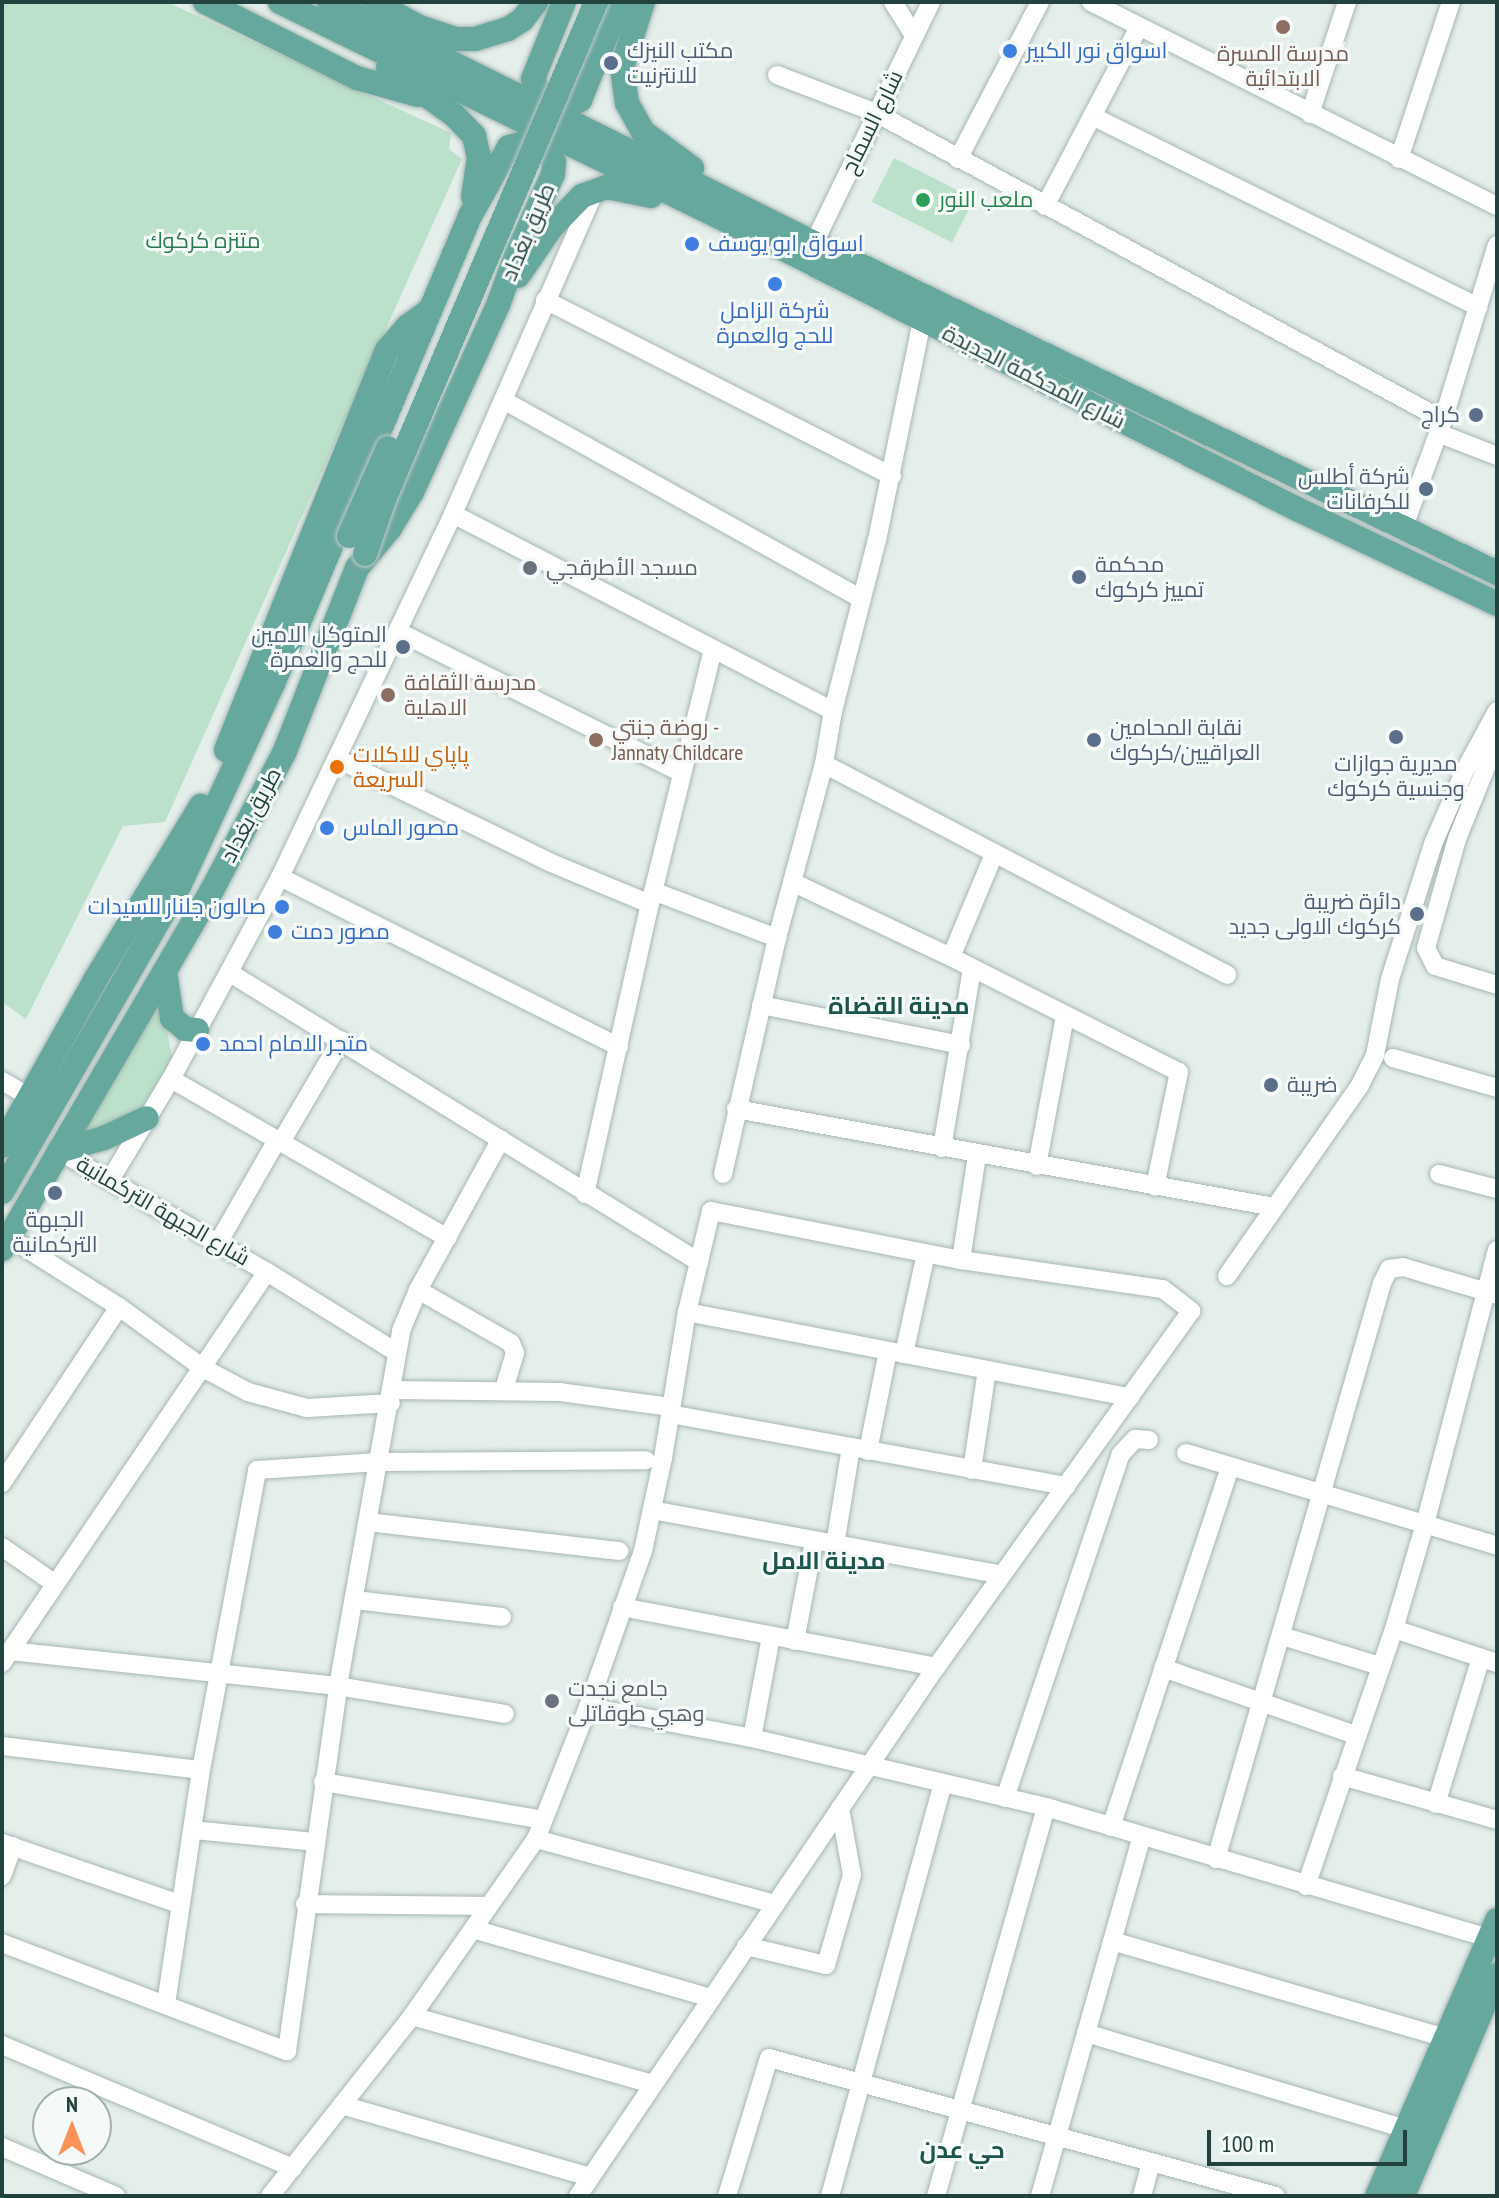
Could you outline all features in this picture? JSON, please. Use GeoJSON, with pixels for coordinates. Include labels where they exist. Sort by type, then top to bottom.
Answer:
{"type":"FeatureCollection","features":[{"type":"Feature","properties":{"kind":"main road"},"geometry":{"type":"LineString","coordinates":[[205,2],[357,78],[430,98]]}},
{"type":"Feature","properties":{"kind":"main road"},"geometry":{"type":"LineString","coordinates":[[280,2],[323,11],[512,104]]}},
{"type":"Feature","properties":{"kind":"main road"},"geometry":{"type":"LineString","coordinates":[[323,11],[372,7],[435,34],[475,39],[508,29],[522,20],[536,2]]}},
{"type":"Feature","properties":{"kind":"main road"},"geometry":{"type":"LineString","coordinates":[[564,2],[533,79],[539,91],[566,107],[580,100],[620,2]]}},
{"type":"Feature","properties":{"kind":"main road"},"geometry":{"type":"LineString","coordinates":[[357,545],[582,2]]}},
{"type":"Feature","properties":{"kind":"main road"},"geometry":{"type":"LineString","coordinates":[[312,588],[357,545],[385,497],[596,2]]}},
{"type":"Feature","properties":{"kind":"main road"},"geometry":{"type":"LineString","coordinates":[[643,2],[622,68],[627,103],[643,132],[688,164],[711,202]]}},
{"type":"Feature","properties":{"kind":"main road"},"geometry":{"type":"LineString","coordinates":[[372,7],[512,104]]}},
{"type":"Feature","properties":{"kind":"main road"},"geometry":{"type":"LineString","coordinates":[[323,11],[454,115],[474,136],[477,146],[470,216]]}},
{"type":"Feature","properties":{"kind":"main road","name":"شارع المحكمة الجديدة"},"geometry":{"type":"LineString","coordinates":[[512,104],[711,202],[922,320],[1283,502],[1497,604]]}},
{"type":"Feature","properties":{"kind":"main road","name":"طريق بغداد"},"geometry":{"type":"LineString","coordinates":[[2,1192],[42,1126],[87,1021],[180,884],[272,659],[312,588],[470,216],[509,147],[524,143],[551,157],[553,174],[516,255],[498,305],[412,492],[390,528],[357,545],[284,753],[212,890],[5,1243]]}},
{"type":"Feature","properties":{"kind":"main road"},"geometry":{"type":"LineString","coordinates":[[498,305],[564,213],[582,196],[596,189],[617,187],[711,202]]}},
{"type":"Feature","properties":{"kind":"main road","name":"شارع المحكمة الجديدة"},"geometry":{"type":"LineString","coordinates":[[711,202],[814,243],[1497,573]]}},
{"type":"Feature","properties":{"kind":"main road"},"geometry":{"type":"LineString","coordinates":[[272,659],[387,350],[408,326],[429,311]]}},
{"type":"Feature","properties":{"kind":"main road"},"geometry":{"type":"LineString","coordinates":[[165,972],[172,1018],[185,1029],[197,1030]]}},
{"type":"Feature","properties":{"kind":"main road"},"geometry":{"type":"LineString","coordinates":[[2,1146],[25,1105],[87,1021]]}},
{"type":"Feature","properties":{"kind":"main road"},"geometry":{"type":"LineString","coordinates":[[25,1105],[42,1126]]}},
{"type":"Feature","properties":{"kind":"main road"},"geometry":{"type":"LineString","coordinates":[[59,1151],[104,1138],[147,1118]]}},
{"type":"Feature","properties":{"kind":"main road"},"geometry":{"type":"LineString","coordinates":[[1377,2196],[1493,1929]]}},
{"type":"Feature","properties":{"kind":"main road"},"geometry":{"type":"LineString","coordinates":[[1408,2194],[1497,1975]]}},
{"type":"Feature","properties":{"kind":"street"},"geometry":{"type":"LineString","coordinates":[[893,2],[914,36]]}},
{"type":"Feature","properties":{"kind":"street","name":"شارع السماح"},"geometry":{"type":"LineString","coordinates":[[814,243],[931,2]]}},
{"type":"Feature","properties":{"kind":"street"},"geometry":{"type":"LineString","coordinates":[[958,159],[1040,2]]}},
{"type":"Feature","properties":{"kind":"street"},"geometry":{"type":"LineString","coordinates":[[1091,2],[1497,206]]}},
{"type":"Feature","properties":{"kind":"street"},"geometry":{"type":"LineString","coordinates":[[1310,114],[1347,2]]}},
{"type":"Feature","properties":{"kind":"street"},"geometry":{"type":"LineString","coordinates":[[1399,159],[1451,2]]}},
{"type":"Feature","properties":{"kind":"street"},"geometry":{"type":"LineString","coordinates":[[1045,206],[1139,27]]}},
{"type":"Feature","properties":{"kind":"street"},"geometry":{"type":"LineString","coordinates":[[777,75],[876,113],[1497,456]]}},
{"type":"Feature","properties":{"kind":"street"},"geometry":{"type":"LineString","coordinates":[[1092,116],[1478,307]]}},
{"type":"Feature","properties":{"kind":"street"},"geometry":{"type":"LineString","coordinates":[[110,1180],[230,973],[338,759],[453,514],[596,189]]}},
{"type":"Feature","properties":{"kind":"street"},"geometry":{"type":"LineString","coordinates":[[1403,529],[1440,426],[1497,245]]}},
{"type":"Feature","properties":{"kind":"street"},"geometry":{"type":"LineString","coordinates":[[545,300],[892,476]]}},
{"type":"Feature","properties":{"kind":"street"},"geometry":{"type":"LineString","coordinates":[[723,1174],[777,938],[824,764],[833,711],[892,476],[922,320]]}},
{"type":"Feature","properties":{"kind":"street"},"geometry":{"type":"LineString","coordinates":[[503,400],[862,599]]}},
{"type":"Feature","properties":{"kind":"street"},"geometry":{"type":"LineString","coordinates":[[453,514],[833,711]]}},
{"type":"Feature","properties":{"kind":"street"},"geometry":{"type":"LineString","coordinates":[[399,632],[682,773]]}},
{"type":"Feature","properties":{"kind":"street"},"geometry":{"type":"LineString","coordinates":[[585,1194],[651,897],[713,650]]}},
{"type":"Feature","properties":{"kind":"street"},"geometry":{"type":"LineString","coordinates":[[1227,1276],[1360,1085],[1375,1055],[1390,979],[1433,844],[1465,770],[1497,711]]}},
{"type":"Feature","properties":{"kind":"street"},"geometry":{"type":"LineString","coordinates":[[1497,740],[1457,839],[1426,948],[1435,966],[1497,985]]}},
{"type":"Feature","properties":{"kind":"street"},"geometry":{"type":"LineString","coordinates":[[338,759],[549,862],[777,938]]}},
{"type":"Feature","properties":{"kind":"street"},"geometry":{"type":"LineString","coordinates":[[824,764],[1227,975]]}},
{"type":"Feature","properties":{"kind":"street"},"geometry":{"type":"LineString","coordinates":[[951,957],[994,854]]}},
{"type":"Feature","properties":{"kind":"street"},"geometry":{"type":"LineString","coordinates":[[280,877],[619,1047]]}},
{"type":"Feature","properties":{"kind":"street"},"geometry":{"type":"LineString","coordinates":[[792,882],[951,957],[1179,1072],[1155,1187]]}},
{"type":"Feature","properties":{"kind":"street"},"geometry":{"type":"LineString","coordinates":[[942,1148],[972,968]]}},
{"type":"Feature","properties":{"kind":"street"},"geometry":{"type":"LineString","coordinates":[[230,973],[699,1262]]}},
{"type":"Feature","properties":{"kind":"street"},"geometry":{"type":"LineString","coordinates":[[761,1005],[961,1045]]}},
{"type":"Feature","properties":{"kind":"street"},"geometry":{"type":"LineString","coordinates":[[1037,1166],[1065,1017]]}},
{"type":"Feature","properties":{"kind":"street"},"geometry":{"type":"LineString","coordinates":[[218,1243],[341,1040]]}},
{"type":"Feature","properties":{"kind":"street"},"geometry":{"type":"LineString","coordinates":[[1393,1058],[1497,1088]]}},
{"type":"Feature","properties":{"kind":"street"},"geometry":{"type":"LineString","coordinates":[[171,1079],[447,1238]]}},
{"type":"Feature","properties":{"kind":"street"},"geometry":{"type":"LineString","coordinates":[[2,1081],[25,1105]]}},
{"type":"Feature","properties":{"kind":"street"},"geometry":{"type":"LineString","coordinates":[[736,1109],[1274,1207]]}},
{"type":"Feature","properties":{"kind":"street"},"geometry":{"type":"LineString","coordinates":[[2,1943],[287,2051],[323,1782],[391,1396],[396,1352],[418,1290],[501,1139]]}},
{"type":"Feature","properties":{"kind":"street","name":"شارع الجبهة التركمانية"},"geometry":{"type":"LineString","coordinates":[[59,1151],[267,1272],[396,1352]]}},
{"type":"Feature","properties":{"kind":"street"},"geometry":{"type":"LineString","coordinates":[[961,1260],[977,1155]]}},
{"type":"Feature","properties":{"kind":"street"},"geometry":{"type":"LineString","coordinates":[[1439,1174],[1497,1189]]}},
{"type":"Feature","properties":{"kind":"street"},"geometry":{"type":"LineString","coordinates":[[278,2194],[293,2168],[412,2016],[536,1839],[588,1707],[643,1551],[687,1312],[711,1211],[961,1260],[1163,1289],[1191,1311],[936,1667],[578,2196]]}},
{"type":"Feature","properties":{"kind":"street"},"geometry":{"type":"LineString","coordinates":[[5,1243],[119,1307],[203,1368],[278,1403],[307,1408],[391,1396],[504,1389],[671,1411],[1067,1486]]}},
{"type":"Feature","properties":{"kind":"street"},"geometry":{"type":"LineString","coordinates":[[1306,1886],[1355,1735],[1394,1629],[1492,1294],[1497,1250]]}},
{"type":"Feature","properties":{"kind":"street"},"geometry":{"type":"LineString","coordinates":[[835,1545],[860,1449],[896,1352],[926,1253]]}},
{"type":"Feature","properties":{"kind":"street"},"geometry":{"type":"LineString","coordinates":[[1216,1859],[1382,1283],[1389,1269],[1403,1267],[1492,1294]]}},
{"type":"Feature","properties":{"kind":"street"},"geometry":{"type":"LineString","coordinates":[[267,1272],[6,1657],[338,1686],[505,1714]]}},
{"type":"Feature","properties":{"kind":"street"},"geometry":{"type":"LineString","coordinates":[[418,1290],[511,1343],[515,1353],[504,1389]]}},
{"type":"Feature","properties":{"kind":"street"},"geometry":{"type":"LineString","coordinates":[[2,1483],[119,1307]]}},
{"type":"Feature","properties":{"kind":"street"},"geometry":{"type":"LineString","coordinates":[[687,1312],[1130,1397]]}},
{"type":"Feature","properties":{"kind":"street"},"geometry":{"type":"LineString","coordinates":[[972,1470],[987,1370]]}},
{"type":"Feature","properties":{"kind":"street"},"geometry":{"type":"LineString","coordinates":[[1005,1798],[1121,1454],[1135,1439],[1149,1440]]}},
{"type":"Feature","properties":{"kind":"street"},"geometry":{"type":"LineString","coordinates":[[1186,1453],[1497,1546]]}},
{"type":"Feature","properties":{"kind":"street"},"geometry":{"type":"LineString","coordinates":[[166,2004],[201,1770],[257,1470],[379,1462],[646,1460]]}},
{"type":"Feature","properties":{"kind":"street"},"geometry":{"type":"LineString","coordinates":[[1111,1827],[1230,1468]]}},
{"type":"Feature","properties":{"kind":"street"},"geometry":{"type":"LineString","coordinates":[[652,1510],[1002,1575]]}},
{"type":"Feature","properties":{"kind":"street"},"geometry":{"type":"LineString","coordinates":[[368,1522],[619,1551]]}},
{"type":"Feature","properties":{"kind":"street"},"geometry":{"type":"LineString","coordinates":[[795,1641],[814,1541]]}},
{"type":"Feature","properties":{"kind":"street"},"geometry":{"type":"LineString","coordinates":[[2,1547],[54,1583]]}},
{"type":"Feature","properties":{"kind":"street"},"geometry":{"type":"LineString","coordinates":[[355,1600],[502,1617]]}},
{"type":"Feature","properties":{"kind":"street"},"geometry":{"type":"LineString","coordinates":[[622,1607],[936,1667]]}},
{"type":"Feature","properties":{"kind":"street"},"geometry":{"type":"LineString","coordinates":[[1394,1629],[1489,1660],[1436,1804]]}},
{"type":"Feature","properties":{"kind":"street"},"geometry":{"type":"LineString","coordinates":[[752,1738],[771,1636]]}},
{"type":"Feature","properties":{"kind":"street"},"geometry":{"type":"LineString","coordinates":[[1282,1636],[1380,1666]]}},
{"type":"Feature","properties":{"kind":"street"},"geometry":{"type":"LineString","coordinates":[[1163,1668],[1355,1735]]}},
{"type":"Feature","properties":{"kind":"street"},"geometry":{"type":"LineString","coordinates":[[588,1707],[752,1738],[1046,1807],[1306,1886],[1493,1929]]}},
{"type":"Feature","properties":{"kind":"street"},"geometry":{"type":"LineString","coordinates":[[2,1746],[201,1770]]}},
{"type":"Feature","properties":{"kind":"street"},"geometry":{"type":"LineString","coordinates":[[1342,1776],[1497,1820]]}},
{"type":"Feature","properties":{"kind":"street"},"geometry":{"type":"LineString","coordinates":[[323,1782],[543,1820]]}},
{"type":"Feature","properties":{"kind":"street"},"geometry":{"type":"LineString","coordinates":[[830,2196],[943,1783]]}},
{"type":"Feature","properties":{"kind":"street"},"geometry":{"type":"LineString","coordinates":[[936,2196],[1046,1807]]}},
{"type":"Feature","properties":{"kind":"street"},"geometry":{"type":"LineString","coordinates":[[746,1946],[826,1965],[852,1875],[840,1808]]}},
{"type":"Feature","properties":{"kind":"street"},"geometry":{"type":"LineString","coordinates":[[193,1830],[315,1842]]}},
{"type":"Feature","properties":{"kind":"street"},"geometry":{"type":"LineString","coordinates":[[1040,2196],[1142,1836]]}},
{"type":"Feature","properties":{"kind":"street"},"geometry":{"type":"LineString","coordinates":[[536,1839],[775,1904]]}},
{"type":"Feature","properties":{"kind":"street"},"geometry":{"type":"LineString","coordinates":[[2,1876],[7,1845],[179,1904]]}},
{"type":"Feature","properties":{"kind":"street"},"geometry":{"type":"LineString","coordinates":[[305,1904],[489,1906]]}},
{"type":"Feature","properties":{"kind":"street"},"geometry":{"type":"LineString","coordinates":[[473,1929],[711,1998]]}},
{"type":"Feature","properties":{"kind":"street"},"geometry":{"type":"LineString","coordinates":[[1112,1941],[1445,2038]]}},
{"type":"Feature","properties":{"kind":"street"},"geometry":{"type":"LineString","coordinates":[[412,2016],[653,2084]]}},
{"type":"Feature","properties":{"kind":"street"},"geometry":{"type":"LineString","coordinates":[[1086,2033],[1407,2129]]}},
{"type":"Feature","properties":{"kind":"street"},"geometry":{"type":"LineString","coordinates":[[2,2045],[293,2168]]}},
{"type":"Feature","properties":{"kind":"street"},"geometry":{"type":"LineString","coordinates":[[727,2196],[769,2058],[1151,2162],[1247,2192],[1276,2196]]}},
{"type":"Feature","properties":{"kind":"street"},"geometry":{"type":"LineString","coordinates":[[342,2105],[590,2177]]}},
{"type":"Feature","properties":{"kind":"street"},"geometry":{"type":"LineString","coordinates":[[2,2147],[116,2196]]}},
{"type":"Feature","properties":{"kind":"street"},"geometry":{"type":"LineString","coordinates":[[1142,2196],[1151,2162]]}},
{"type":"Feature","properties":{"kind":"green space","name":"متنزه كركوك"},"geometry":{"type":"Polygon","coordinates":[[[2,2],[167,2],[451,133],[449,149],[462,159],[165,822],[123,826],[26,1019],[2,1002],[2,2]]]}},
{"type":"Feature","properties":{"kind":"green space","name":"ملعب النور"},"geometry":{"type":"Polygon","coordinates":[[[894,158],[974,199],[952,243],[872,202],[894,158]]]}},
{"type":"Feature","properties":{"kind":"green space"},"geometry":{"type":"Polygon","coordinates":[[[161,994],[172,1058],[141,1112],[77,1136],[161,994]]]}},
{"type":"Feature","properties":{"kind":"place","name":"مدرسة المسرة الابتدائية"},"geometry":{"type":"Point","coordinates":[1283,27]}},
{"type":"Feature","properties":{"kind":"place","name":"اسواق نور الكبير"},"geometry":{"type":"Point","coordinates":[1010,51]}},
{"type":"Feature","properties":{"kind":"place","name":"مكتب النيزك للانترنيت"},"geometry":{"type":"Point","coordinates":[611,63]}},
{"type":"Feature","properties":{"kind":"place","name":"ملعب النور"},"geometry":{"type":"Point","coordinates":[923,200]}},
{"type":"Feature","properties":{"kind":"place","name":"اسواق ابو يوسف"},"geometry":{"type":"Point","coordinates":[692,244]}},
{"type":"Feature","properties":{"kind":"place","name":"شركة الزامل للحج والعمرة"},"geometry":{"type":"Point","coordinates":[775,284]}},
{"type":"Feature","properties":{"kind":"place","name":"كراج"},"geometry":{"type":"Point","coordinates":[1476,415]}},
{"type":"Feature","properties":{"kind":"place","name":"شركة أطلس للكرفانات"},"geometry":{"type":"Point","coordinates":[1426,489]}},
{"type":"Feature","properties":{"kind":"place","name":"مسجد الأطرقجي"},"geometry":{"type":"Point","coordinates":[530,568]}},
{"type":"Feature","properties":{"kind":"place","name":"محكمة تمييز كركوك"},"geometry":{"type":"Point","coordinates":[1079,577]}},
{"type":"Feature","properties":{"kind":"place","name":"المتوكل الامين للحج والعمرة"},"geometry":{"type":"Point","coordinates":[403,647]}},
{"type":"Feature","properties":{"kind":"place","name":"مدرسة الثقافة الاهلية"},"geometry":{"type":"Point","coordinates":[388,695]}},
{"type":"Feature","properties":{"kind":"place","name":"مديرية جوازات وجنسية كركوك"},"geometry":{"type":"Point","coordinates":[1396,737]}},
{"type":"Feature","properties":{"kind":"place","name":"روضة جنتي - Jannaty Childcare"},"geometry":{"type":"Point","coordinates":[596,740]}},
{"type":"Feature","properties":{"kind":"place","name":"نقابة المحامين العراقيين/كركوك"},"geometry":{"type":"Point","coordinates":[1094,740]}},
{"type":"Feature","properties":{"kind":"place","name":"پاپاي للاكلات السريعة"},"geometry":{"type":"Point","coordinates":[337,767]}},
{"type":"Feature","properties":{"kind":"place","name":"مصور الماس"},"geometry":{"type":"Point","coordinates":[327,828]}},
{"type":"Feature","properties":{"kind":"place","name":"صالون جلنار للسيدات"},"geometry":{"type":"Point","coordinates":[282,907]}},
{"type":"Feature","properties":{"kind":"place","name":"دائرة ضريبة كركوك الاولی جدید"},"geometry":{"type":"Point","coordinates":[1417,914]}},
{"type":"Feature","properties":{"kind":"place","name":"مصور دمت"},"geometry":{"type":"Point","coordinates":[275,932]}},
{"type":"Feature","properties":{"kind":"place","name":"متجر الامام احمد"},"geometry":{"type":"Point","coordinates":[203,1044]}},
{"type":"Feature","properties":{"kind":"place","name":"ضريبة"},"geometry":{"type":"Point","coordinates":[1271,1085]}},
{"type":"Feature","properties":{"kind":"place","name":"الجبهة التركمانية"},"geometry":{"type":"Point","coordinates":[55,1193]}},
{"type":"Feature","properties":{"kind":"place","name":"جامع نجدت وهبي طوقاتلى"},"geometry":{"type":"Point","coordinates":[552,1701]}},
{"type":"Feature","properties":{"kind":"district","name":"مدينة القضاة"},"geometry":{"type":"Point","coordinates":[899,1006]}},
{"type":"Feature","properties":{"kind":"district","name":"مدينة الامل"},"geometry":{"type":"Point","coordinates":[824,1561]}},
{"type":"Feature","properties":{"kind":"district","name":"حي عدن"},"geometry":{"type":"Point","coordinates":[962,2150]}}]}
